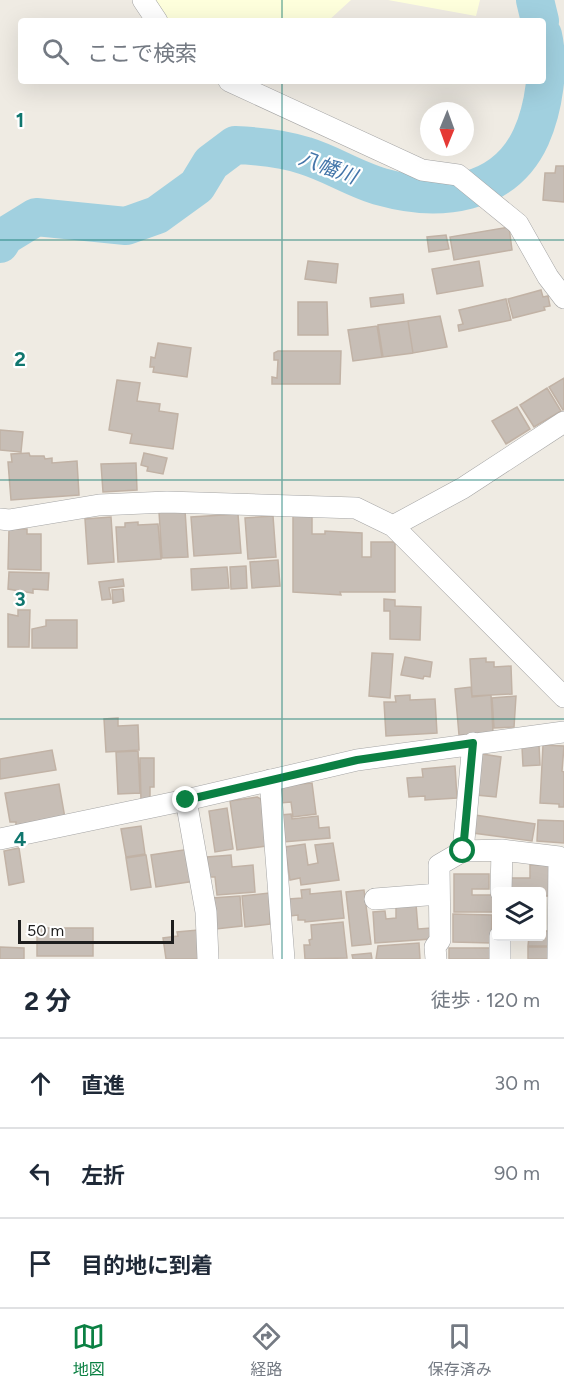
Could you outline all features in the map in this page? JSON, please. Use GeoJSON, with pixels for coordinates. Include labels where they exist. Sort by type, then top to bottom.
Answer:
{"type":"FeatureCollection","features":[{"type":"Feature","properties":{"kind":"street"},"geometry":{"type":"LineString","coordinates":[[143,0],[155,18]]}},
{"type":"Feature","properties":{"kind":"street"},"geometry":{"type":"LineString","coordinates":[[236,84],[422,170],[458,175],[518,224],[548,278],[564,298]]}},
{"type":"Feature","properties":{"kind":"street"},"geometry":{"type":"LineString","coordinates":[[393,526],[464,488],[564,422]]}},
{"type":"Feature","properties":{"kind":"street"},"geometry":{"type":"LineString","coordinates":[[0,519],[9,520],[99,505],[167,502],[356,508],[393,526],[564,697]]}},
{"type":"Feature","properties":{"kind":"street"},"geometry":{"type":"LineString","coordinates":[[0,839],[186,800],[357,760],[564,732]]}},
{"type":"Feature","properties":{"kind":"street"},"geometry":{"type":"LineString","coordinates":[[463,851],[473,743]]}},
{"type":"Feature","properties":{"kind":"street"},"geometry":{"type":"LineString","coordinates":[[270,780],[284,959]]}},
{"type":"Feature","properties":{"kind":"street"},"geometry":{"type":"LineString","coordinates":[[186,800],[206,912],[208,959]]}},
{"type":"Feature","properties":{"kind":"street"},"geometry":{"type":"LineString","coordinates":[[501,887],[502,850]]}},
{"type":"Feature","properties":{"kind":"street"},"geometry":{"type":"LineString","coordinates":[[435,959],[435,947],[440,940],[439,865],[463,851],[502,850],[559,857],[558,959]]}},
{"type":"Feature","properties":{"kind":"street"},"geometry":{"type":"LineString","coordinates":[[375,899],[439,894]]}},
{"type":"Feature","properties":{"kind":"street"},"geometry":{"type":"LineString","coordinates":[[500,941],[500,959]]}},
{"type":"Feature","properties":{"kind":"shaded area"},"geometry":{"type":"Polygon","coordinates":[[[147,0],[351,0],[331,18],[158,18],[147,0]]]}},
{"type":"Feature","properties":{"kind":"shaded area"},"geometry":{"type":"Polygon","coordinates":[[[388,0],[480,0],[476,16],[388,0]]]}},
{"type":"Feature","properties":{"kind":"building"},"geometry":{"type":"Polygon","coordinates":[[[556,166],[564,166],[564,202],[543,200],[545,173],[555,173],[556,166]]]}},
{"type":"Feature","properties":{"kind":"building"},"geometry":{"type":"Polygon","coordinates":[[[509,227],[512,250],[454,260],[450,237],[509,227]]]}},
{"type":"Feature","properties":{"kind":"building"},"geometry":{"type":"Polygon","coordinates":[[[446,235],[449,249],[429,252],[427,237],[446,235]]]}},
{"type":"Feature","properties":{"kind":"building"},"geometry":{"type":"Polygon","coordinates":[[[308,261],[338,264],[336,283],[305,279],[308,261]]]}},
{"type":"Feature","properties":{"kind":"building"},"geometry":{"type":"Polygon","coordinates":[[[479,261],[483,286],[437,294],[432,269],[479,261]]]}},
{"type":"Feature","properties":{"kind":"building"},"geometry":{"type":"Polygon","coordinates":[[[541,290],[543,297],[548,296],[550,306],[544,307],[545,310],[513,318],[508,299],[541,290]]]}},
{"type":"Feature","properties":{"kind":"building"},"geometry":{"type":"Polygon","coordinates":[[[403,294],[404,303],[371,307],[370,298],[403,294]]]}},
{"type":"Feature","properties":{"kind":"building"},"geometry":{"type":"Polygon","coordinates":[[[506,299],[511,320],[459,331],[458,325],[463,324],[459,310],[506,299]]]}},
{"type":"Feature","properties":{"kind":"building"},"geometry":{"type":"Polygon","coordinates":[[[298,302],[327,302],[328,335],[298,335],[298,302]]]}},
{"type":"Feature","properties":{"kind":"building"},"geometry":{"type":"Polygon","coordinates":[[[440,316],[447,347],[413,353],[408,321],[440,316]]]}},
{"type":"Feature","properties":{"kind":"building"},"geometry":{"type":"Polygon","coordinates":[[[408,321],[413,353],[383,357],[378,325],[408,321]]]}},
{"type":"Feature","properties":{"kind":"building"},"geometry":{"type":"Polygon","coordinates":[[[377,326],[382,357],[353,361],[348,330],[377,326]]]}},
{"type":"Feature","properties":{"kind":"building"},"geometry":{"type":"Polygon","coordinates":[[[158,343],[191,348],[187,377],[153,372],[154,367],[150,367],[151,357],[155,358],[158,343]]]}},
{"type":"Feature","properties":{"kind":"building"},"geometry":{"type":"Polygon","coordinates":[[[278,351],[341,351],[340,384],[272,384],[272,377],[277,378],[278,360],[274,360],[274,353],[278,351]]]}},
{"type":"Feature","properties":{"kind":"building"},"geometry":{"type":"Polygon","coordinates":[[[564,378],[564,409],[563,410],[549,387],[564,378]]]}},
{"type":"Feature","properties":{"kind":"building"},"geometry":{"type":"Polygon","coordinates":[[[117,380],[140,383],[137,401],[160,404],[159,411],[178,414],[173,449],[130,443],[132,434],[109,430],[117,380]]]}},
{"type":"Feature","properties":{"kind":"building"},"geometry":{"type":"Polygon","coordinates":[[[547,388],[561,411],[534,427],[520,405],[547,388]]]}},
{"type":"Feature","properties":{"kind":"building"},"geometry":{"type":"Polygon","coordinates":[[[517,407],[530,429],[506,444],[492,421],[517,407]]]}},
{"type":"Feature","properties":{"kind":"building"},"geometry":{"type":"Polygon","coordinates":[[[0,430],[23,432],[21,452],[0,450],[0,430]]]}},
{"type":"Feature","properties":{"kind":"building"},"geometry":{"type":"Polygon","coordinates":[[[29,453],[30,456],[52,458],[52,463],[77,461],[79,495],[11,500],[8,462],[12,462],[11,454],[29,453]]]}},
{"type":"Feature","properties":{"kind":"building"},"geometry":{"type":"Polygon","coordinates":[[[144,453],[167,458],[163,474],[147,471],[148,467],[141,465],[144,453]]]}},
{"type":"Feature","properties":{"kind":"building"},"geometry":{"type":"Polygon","coordinates":[[[136,463],[137,490],[103,492],[101,464],[136,463]]]}},
{"type":"Feature","properties":{"kind":"building"},"geometry":{"type":"Polygon","coordinates":[[[185,510],[188,557],[162,558],[159,512],[185,510]]]}},
{"type":"Feature","properties":{"kind":"building"},"geometry":{"type":"Polygon","coordinates":[[[293,513],[312,513],[312,534],[325,534],[325,531],[362,533],[362,557],[371,557],[371,542],[395,542],[395,592],[340,592],[341,595],[293,592],[293,513]]]}},
{"type":"Feature","properties":{"kind":"building"},"geometry":{"type":"Polygon","coordinates":[[[238,514],[241,553],[194,556],[191,517],[238,514]]]}},
{"type":"Feature","properties":{"kind":"building"},"geometry":{"type":"Polygon","coordinates":[[[273,516],[276,557],[248,559],[245,518],[273,516]]]}},
{"type":"Feature","properties":{"kind":"building"},"geometry":{"type":"Polygon","coordinates":[[[111,517],[114,562],[88,564],[85,519],[111,517]]]}},
{"type":"Feature","properties":{"kind":"building"},"geometry":{"type":"Polygon","coordinates":[[[138,522],[138,525],[158,524],[161,559],[118,562],[116,527],[125,527],[125,523],[138,522]]]}},
{"type":"Feature","properties":{"kind":"building"},"geometry":{"type":"Polygon","coordinates":[[[9,529],[27,529],[27,534],[41,534],[41,570],[8,569],[9,529]]]}},
{"type":"Feature","properties":{"kind":"building"},"geometry":{"type":"Polygon","coordinates":[[[278,560],[280,586],[252,588],[250,562],[278,560]]]}},
{"type":"Feature","properties":{"kind":"building"},"geometry":{"type":"Polygon","coordinates":[[[246,566],[247,588],[231,589],[230,567],[246,566]]]}},
{"type":"Feature","properties":{"kind":"building"},"geometry":{"type":"Polygon","coordinates":[[[227,567],[229,588],[192,590],[191,569],[227,567]]]}},
{"type":"Feature","properties":{"kind":"building"},"geometry":{"type":"Polygon","coordinates":[[[9,572],[49,573],[48,590],[33,589],[33,593],[8,589],[9,572]]]}},
{"type":"Feature","properties":{"kind":"building"},"geometry":{"type":"Polygon","coordinates":[[[123,579],[124,586],[109,588],[111,599],[102,600],[99,582],[123,579]]]}},
{"type":"Feature","properties":{"kind":"building"},"geometry":{"type":"Polygon","coordinates":[[[123,589],[124,601],[113,603],[112,590],[123,589]]]}},
{"type":"Feature","properties":{"kind":"building"},"geometry":{"type":"Polygon","coordinates":[[[384,599],[395,600],[395,606],[421,607],[420,640],[390,639],[390,611],[384,611],[384,599]]]}},
{"type":"Feature","properties":{"kind":"building"},"geometry":{"type":"Polygon","coordinates":[[[18,610],[30,610],[29,647],[8,647],[8,614],[18,616],[18,610]]]}},
{"type":"Feature","properties":{"kind":"building"},"geometry":{"type":"Polygon","coordinates":[[[46,620],[77,620],[77,648],[32,648],[32,629],[46,626],[46,620]]]}},
{"type":"Feature","properties":{"kind":"building"},"geometry":{"type":"Polygon","coordinates":[[[372,653],[393,654],[390,698],[369,696],[372,653]]]}},
{"type":"Feature","properties":{"kind":"building"},"geometry":{"type":"Polygon","coordinates":[[[405,657],[432,662],[430,677],[424,676],[423,679],[401,675],[405,657]]]}},
{"type":"Feature","properties":{"kind":"building"},"geometry":{"type":"Polygon","coordinates":[[[486,658],[486,662],[494,662],[494,667],[511,666],[512,694],[472,696],[470,659],[486,658]]]}},
{"type":"Feature","properties":{"kind":"building"},"geometry":{"type":"Polygon","coordinates":[[[471,687],[472,697],[491,695],[493,733],[459,735],[455,689],[471,687]]]}},
{"type":"Feature","properties":{"kind":"building"},"geometry":{"type":"Polygon","coordinates":[[[410,695],[410,700],[435,699],[437,733],[386,736],[384,702],[396,702],[395,696],[410,695]]]}},
{"type":"Feature","properties":{"kind":"building"},"geometry":{"type":"Polygon","coordinates":[[[516,696],[514,727],[494,728],[492,698],[516,696]]]}},
{"type":"Feature","properties":{"kind":"building"},"geometry":{"type":"Polygon","coordinates":[[[118,718],[118,726],[138,725],[139,750],[106,752],[104,719],[118,718]]]}},
{"type":"Feature","properties":{"kind":"building"},"geometry":{"type":"Polygon","coordinates":[[[539,745],[540,765],[523,766],[522,747],[539,745]]]}},
{"type":"Feature","properties":{"kind":"building"},"geometry":{"type":"Polygon","coordinates":[[[543,745],[564,746],[562,771],[564,772],[564,807],[559,807],[559,804],[540,803],[543,745]]]}},
{"type":"Feature","properties":{"kind":"building"},"geometry":{"type":"Polygon","coordinates":[[[52,750],[56,770],[0,779],[0,759],[52,750]]]}},
{"type":"Feature","properties":{"kind":"building"},"geometry":{"type":"Polygon","coordinates":[[[138,751],[140,793],[118,794],[116,752],[138,751]]]}},
{"type":"Feature","properties":{"kind":"building"},"geometry":{"type":"Polygon","coordinates":[[[482,754],[501,757],[496,797],[476,795],[482,754]]]}},
{"type":"Feature","properties":{"kind":"building"},"geometry":{"type":"Polygon","coordinates":[[[140,758],[154,758],[154,787],[150,787],[150,801],[141,801],[140,758]]]}},
{"type":"Feature","properties":{"kind":"building"},"geometry":{"type":"Polygon","coordinates":[[[455,766],[457,798],[425,800],[425,796],[409,797],[407,778],[423,777],[422,769],[455,766]]]}},
{"type":"Feature","properties":{"kind":"building"},"geometry":{"type":"Polygon","coordinates":[[[312,783],[316,814],[293,817],[291,802],[280,803],[278,786],[312,783]]]}},
{"type":"Feature","properties":{"kind":"building"},"geometry":{"type":"Polygon","coordinates":[[[59,784],[65,818],[16,825],[16,822],[10,822],[5,793],[59,784]]]}},
{"type":"Feature","properties":{"kind":"building"},"geometry":{"type":"Polygon","coordinates":[[[257,797],[261,799],[266,846],[237,850],[230,801],[257,797]]]}},
{"type":"Feature","properties":{"kind":"building"},"geometry":{"type":"Polygon","coordinates":[[[227,808],[233,849],[215,852],[209,811],[227,808]]]}},
{"type":"Feature","properties":{"kind":"building"},"geometry":{"type":"Polygon","coordinates":[[[291,814],[292,819],[318,816],[319,828],[329,827],[330,838],[283,842],[280,815],[291,814]]]}},
{"type":"Feature","properties":{"kind":"building"},"geometry":{"type":"Polygon","coordinates":[[[475,815],[535,824],[532,841],[473,833],[475,815]]]}},
{"type":"Feature","properties":{"kind":"building"},"geometry":{"type":"Polygon","coordinates":[[[538,820],[564,821],[564,843],[537,841],[538,820]]]}},
{"type":"Feature","properties":{"kind":"building"},"geometry":{"type":"Polygon","coordinates":[[[141,826],[145,854],[126,857],[121,829],[141,826]]]}},
{"type":"Feature","properties":{"kind":"building"},"geometry":{"type":"Polygon","coordinates":[[[333,843],[339,880],[301,885],[300,878],[290,880],[285,847],[305,844],[308,865],[318,863],[315,845],[333,843]]]}},
{"type":"Feature","properties":{"kind":"building"},"geometry":{"type":"Polygon","coordinates":[[[19,848],[24,882],[9,885],[4,851],[19,848]]]}},
{"type":"Feature","properties":{"kind":"building"},"geometry":{"type":"Polygon","coordinates":[[[190,849],[195,881],[156,887],[151,855],[190,849]]]}},
{"type":"Feature","properties":{"kind":"building"},"geometry":{"type":"Polygon","coordinates":[[[146,855],[151,887],[131,890],[126,858],[146,855]]]}},
{"type":"Feature","properties":{"kind":"building"},"geometry":{"type":"Polygon","coordinates":[[[231,855],[232,867],[253,865],[255,892],[217,895],[215,877],[209,877],[207,857],[231,855]]]}},
{"type":"Feature","properties":{"kind":"building"},"geometry":{"type":"Polygon","coordinates":[[[530,865],[551,865],[551,896],[546,896],[546,887],[510,887],[511,878],[530,878],[530,865]]]}},
{"type":"Feature","properties":{"kind":"building"},"geometry":{"type":"Polygon","coordinates":[[[454,874],[489,874],[489,889],[472,889],[472,895],[492,895],[492,912],[454,912],[454,874]]]}},
{"type":"Feature","properties":{"kind":"building"},"geometry":{"type":"Polygon","coordinates":[[[310,889],[310,894],[341,891],[344,918],[305,922],[305,920],[298,920],[298,915],[290,916],[289,899],[302,898],[301,890],[310,889]]]}},
{"type":"Feature","properties":{"kind":"building"},"geometry":{"type":"Polygon","coordinates":[[[364,890],[371,944],[352,946],[346,892],[364,890]]]}},
{"type":"Feature","properties":{"kind":"building"},"geometry":{"type":"Polygon","coordinates":[[[269,893],[270,924],[245,927],[242,896],[269,893]]]}},
{"type":"Feature","properties":{"kind":"building"},"geometry":{"type":"Polygon","coordinates":[[[240,896],[242,926],[216,929],[212,898],[240,896]]]}},
{"type":"Feature","properties":{"kind":"building"},"geometry":{"type":"Polygon","coordinates":[[[416,904],[418,929],[431,928],[431,939],[375,943],[373,912],[385,911],[386,919],[396,918],[396,906],[416,904]]]}},
{"type":"Feature","properties":{"kind":"building"},"geometry":{"type":"Polygon","coordinates":[[[453,914],[492,915],[491,943],[453,942],[453,914]]]}},
{"type":"Feature","properties":{"kind":"building"},"geometry":{"type":"Polygon","coordinates":[[[343,922],[347,958],[305,959],[304,945],[310,945],[309,940],[312,939],[311,925],[343,922]]]}},
{"type":"Feature","properties":{"kind":"building"},"geometry":{"type":"Polygon","coordinates":[[[37,928],[93,928],[93,956],[37,956],[37,928]]]}},
{"type":"Feature","properties":{"kind":"building"},"geometry":{"type":"Polygon","coordinates":[[[198,930],[201,959],[166,959],[163,938],[178,936],[177,932],[198,930]]]}},
{"type":"Feature","properties":{"kind":"building"},"geometry":{"type":"Polygon","coordinates":[[[546,931],[549,931],[549,946],[528,946],[528,941],[546,941],[546,931]]]}},
{"type":"Feature","properties":{"kind":"building"},"geometry":{"type":"Polygon","coordinates":[[[419,943],[420,959],[376,959],[378,946],[419,943]]]}},
{"type":"Feature","properties":{"kind":"building"},"geometry":{"type":"Polygon","coordinates":[[[0,947],[24,948],[24,959],[0,959],[0,947]]]}},
{"type":"Feature","properties":{"kind":"building"},"geometry":{"type":"Polygon","coordinates":[[[528,947],[549,947],[549,959],[528,959],[528,947]]]}},
{"type":"Feature","properties":{"kind":"building"},"geometry":{"type":"Polygon","coordinates":[[[449,948],[491,948],[491,959],[449,959],[449,948]]]}},
{"type":"Feature","properties":{"kind":"building"},"geometry":{"type":"Polygon","coordinates":[[[371,953],[372,959],[353,959],[352,955],[371,953]]]}},
{"type":"Feature","properties":{"kind":"waterway","name":"八幡川"},"geometry":{"type":"LineString","coordinates":[[535,0],[539,18]]}},
{"type":"Feature","properties":{"kind":"waterway","name":"八幡川"},"geometry":{"type":"LineString","coordinates":[[546,60],[546,73]]}},
{"type":"Feature","properties":{"kind":"waterway","name":"八幡川"},"geometry":{"type":"LineString","coordinates":[[0,244],[5,236],[36,217],[126,226],[157,215],[197,186],[211,163],[235,145],[297,153],[372,184],[404,192],[447,194],[468,190],[487,183],[504,172],[519,157],[536,126],[544,84]]}},
{"type":"Feature","properties":{"kind":"route"},"geometry":{"type":"LineString","coordinates":[[186,800],[357,760],[473,743],[463,851]]}}]}
